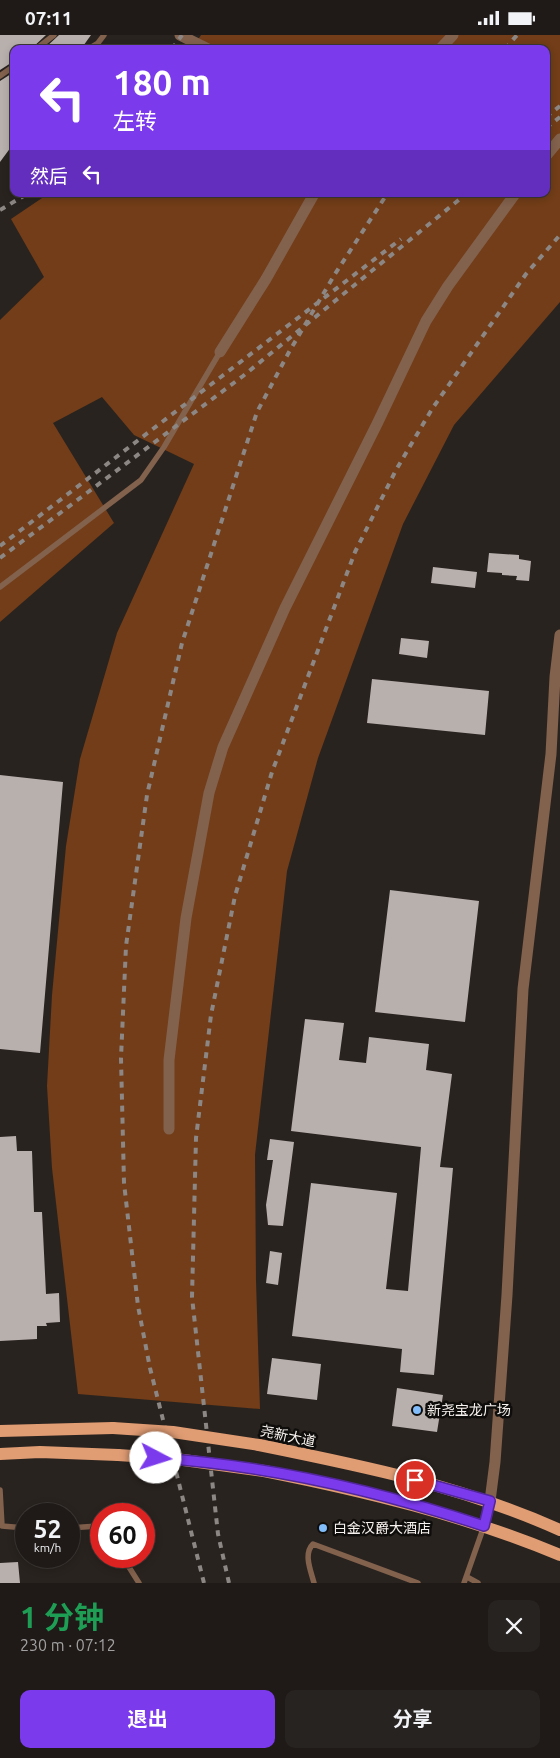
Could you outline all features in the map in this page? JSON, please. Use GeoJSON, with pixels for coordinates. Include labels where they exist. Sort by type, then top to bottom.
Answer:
{"type":"FeatureCollection","features":[{"type":"Feature","properties":{"kind":"main road","name":"尧新大道"},"geometry":{"type":"LineString","coordinates":[[0,1431],[113,1428],[173,1432],[259,1445],[368,1468],[490,1501],[560,1530]]}},
{"type":"Feature","properties":{"kind":"main road"},"geometry":{"type":"LineString","coordinates":[[0,1454],[40,1451],[118,1455],[176,1459],[264,1471],[357,1490],[444,1512],[560,1555]]}},
{"type":"Feature","properties":{"kind":"street"},"geometry":{"type":"LineString","coordinates":[[180,35],[200,45]]}},
{"type":"Feature","properties":{"kind":"street"},"geometry":{"type":"LineString","coordinates":[[444,45],[453,35]]}},
{"type":"Feature","properties":{"kind":"street"},"geometry":{"type":"LineString","coordinates":[[550,150],[560,139]]}},
{"type":"Feature","properties":{"kind":"street"},"geometry":{"type":"LineString","coordinates":[[220,352],[262,286],[312,197]]}},
{"type":"Feature","properties":{"kind":"street"},"geometry":{"type":"LineString","coordinates":[[169,1129],[169,1060],[186,917],[209,793],[223,747],[285,608],[378,424],[426,321],[448,286],[513,197]]}},
{"type":"Feature","properties":{"kind":"street"},"geometry":{"type":"LineString","coordinates":[[484,1526],[490,1501],[507,1295],[523,989],[550,764],[555,677],[560,635]]}},
{"type":"Feature","properties":{"kind":"lane"},"geometry":{"type":"LineString","coordinates":[[41,45],[54,35]]}},
{"type":"Feature","properties":{"kind":"lane"},"geometry":{"type":"LineString","coordinates":[[95,45],[104,35]]}},
{"type":"Feature","properties":{"kind":"lane"},"geometry":{"type":"LineString","coordinates":[[0,587],[141,480],[164,447],[220,352]]}},
{"type":"Feature","properties":{"kind":"lane"},"geometry":{"type":"LineString","coordinates":[[0,1490],[2,1525],[15,1527]]}},
{"type":"Feature","properties":{"kind":"lane"},"geometry":{"type":"LineString","coordinates":[[478,1583],[465,1580],[484,1526]]}},
{"type":"Feature","properties":{"kind":"lane"},"geometry":{"type":"LineString","coordinates":[[314,1583],[308,1556],[308,1548],[313,1544],[418,1583]]}},
{"type":"Feature","properties":{"kind":"lane"},"geometry":{"type":"LineString","coordinates":[[130,1568],[139,1583]]}},
{"type":"Feature","properties":{"kind":"shaded area"},"geometry":{"type":"Polygon","coordinates":[[[201,35],[560,35],[560,302],[454,425],[403,524],[318,758],[287,871],[255,1155],[260,1409],[78,1394],[52,1168],[47,1086],[52,995],[66,846],[80,759],[117,633],[194,464],[134,435],[102,397],[53,423],[114,523],[0,622],[0,320],[44,277],[11,219],[44,197],[550,197],[550,45],[195,45],[201,35]]]}},
{"type":"Feature","properties":{"kind":"building"},"geometry":{"type":"Polygon","coordinates":[[[0,35],[46,35],[35,45],[10,45],[10,64],[0,70],[0,35]]]}},
{"type":"Feature","properties":{"kind":"building"},"geometry":{"type":"Polygon","coordinates":[[[59,35],[91,35],[84,45],[48,45],[59,35]]]}},
{"type":"Feature","properties":{"kind":"building"},"geometry":{"type":"Polygon","coordinates":[[[10,75],[10,148],[0,162],[0,81],[10,75]]]}},
{"type":"Feature","properties":{"kind":"building"},"geometry":{"type":"Polygon","coordinates":[[[489,553],[519,555],[519,559],[531,561],[529,581],[516,580],[517,576],[487,572],[489,553]]]}},
{"type":"Feature","properties":{"kind":"building"},"geometry":{"type":"Polygon","coordinates":[[[433,567],[477,572],[475,588],[431,583],[433,567]]]}},
{"type":"Feature","properties":{"kind":"building"},"geometry":{"type":"Polygon","coordinates":[[[401,638],[429,641],[427,658],[399,654],[401,638]]]}},
{"type":"Feature","properties":{"kind":"building"},"geometry":{"type":"Polygon","coordinates":[[[372,679],[489,691],[485,735],[367,723],[372,679]]]}},
{"type":"Feature","properties":{"kind":"building"},"geometry":{"type":"Polygon","coordinates":[[[0,775],[63,782],[40,1053],[0,1049],[0,775]]]}},
{"type":"Feature","properties":{"kind":"building"},"geometry":{"type":"Polygon","coordinates":[[[390,890],[479,901],[465,1022],[375,1012],[390,890]]]}},
{"type":"Feature","properties":{"kind":"building"},"geometry":{"type":"Polygon","coordinates":[[[305,1019],[344,1023],[339,1060],[366,1063],[369,1037],[429,1044],[426,1070],[452,1074],[440,1167],[453,1168],[434,1375],[400,1372],[402,1349],[292,1336],[311,1183],[397,1193],[386,1289],[408,1291],[421,1147],[291,1131],[305,1019]]]}},
{"type":"Feature","properties":{"kind":"building"},"geometry":{"type":"Polygon","coordinates":[[[16,1136],[17,1151],[32,1151],[34,1212],[42,1212],[46,1294],[59,1293],[60,1322],[46,1323],[47,1326],[37,1326],[37,1339],[0,1341],[0,1137],[16,1136]]]}},
{"type":"Feature","properties":{"kind":"building"},"geometry":{"type":"Polygon","coordinates":[[[270,1139],[294,1142],[283,1226],[268,1225],[266,1205],[273,1160],[267,1160],[270,1139]]]}},
{"type":"Feature","properties":{"kind":"building"},"geometry":{"type":"Polygon","coordinates":[[[270,1251],[282,1253],[278,1285],[266,1283],[270,1251]]]}},
{"type":"Feature","properties":{"kind":"building"},"geometry":{"type":"Polygon","coordinates":[[[272,1358],[321,1364],[317,1400],[267,1394],[272,1358]]]}},
{"type":"Feature","properties":{"kind":"building","name":"新尧宝龙广场"},"geometry":{"type":"Polygon","coordinates":[[[397,1388],[443,1395],[437,1432],[392,1426],[397,1388]]]}},
{"type":"Feature","properties":{"kind":"building"},"geometry":{"type":"Polygon","coordinates":[[[15,1562],[15,1568],[19,1568],[20,1583],[0,1583],[0,1563],[15,1562]]]}},
{"type":"Feature","properties":{"kind":"railway"},"geometry":{"type":"LineString","coordinates":[[175,45],[182,35]]}},
{"type":"Feature","properties":{"kind":"railway"},"geometry":{"type":"LineString","coordinates":[[508,45],[517,35]]}},
{"type":"Feature","properties":{"kind":"railway"},"geometry":{"type":"LineString","coordinates":[[550,114],[560,106]]}},
{"type":"Feature","properties":{"kind":"railway"},"geometry":{"type":"LineString","coordinates":[[550,125],[560,117]]}},
{"type":"Feature","properties":{"kind":"railway"},"geometry":{"type":"LineString","coordinates":[[0,210],[22,197]]}},
{"type":"Feature","properties":{"kind":"railway"},"geometry":{"type":"LineString","coordinates":[[204,1583],[150,1368],[138,1306],[124,1183],[121,1058],[126,946],[147,795],[182,643],[257,412],[289,352],[335,274],[385,197]]}},
{"type":"Feature","properties":{"kind":"railway"},"geometry":{"type":"LineString","coordinates":[[0,558],[243,376],[462,197]]}},
{"type":"Feature","properties":{"kind":"railway"},"geometry":{"type":"LineString","coordinates":[[229,1583],[218,1534],[192,1297],[196,1138],[211,1015],[235,896],[272,772],[355,552],[396,470],[432,409],[526,274],[560,235]]}},
{"type":"Feature","properties":{"kind":"railway"},"geometry":{"type":"LineString","coordinates":[[0,546],[401,239]]}},
{"type":"Feature","properties":{"kind":"place","name":"新尧宝龙广场"},"geometry":{"type":"Point","coordinates":[417,1410]}},
{"type":"Feature","properties":{"kind":"place","name":"白金汉爵大酒店"},"geometry":{"type":"Point","coordinates":[323,1528]}},
{"type":"Feature","properties":{"kind":"route"},"geometry":{"type":"LineString","coordinates":[[156,1458],[264,1471],[357,1490],[444,1512],[484,1526],[490,1501],[415,1480]]}}]}
